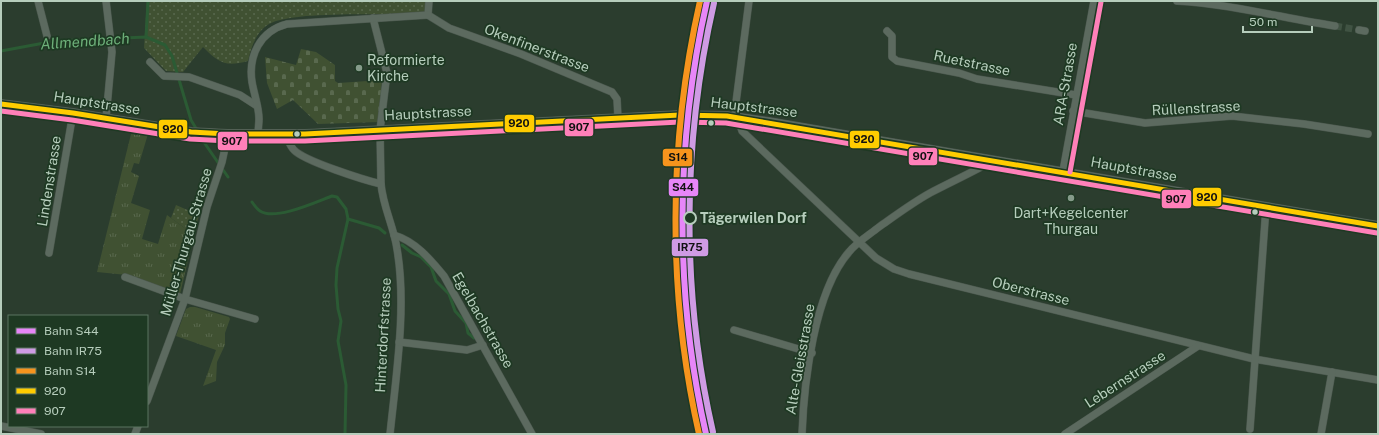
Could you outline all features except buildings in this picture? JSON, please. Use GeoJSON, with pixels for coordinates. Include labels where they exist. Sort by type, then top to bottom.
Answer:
{"type":"FeatureCollection","features":[{"type":"Feature","properties":{"kind":"street"},"geometry":{"type":"LineString","coordinates":[[38,1],[47,36]]}},
{"type":"Feature","properties":{"kind":"street"},"geometry":{"type":"LineString","coordinates":[[106,1],[110,40],[111,71],[106,118]]}},
{"type":"Feature","properties":{"kind":"street"},"geometry":{"type":"LineString","coordinates":[[258,134],[259,118],[252,80],[252,64],[259,44],[270,30],[287,24],[428,16],[429,1]]}},
{"type":"Feature","properties":{"kind":"street"},"geometry":{"type":"LineString","coordinates":[[737,117],[735,110],[749,1]]}},
{"type":"Feature","properties":{"kind":"street","name":"ARA-Strasse"},"geometry":{"type":"LineString","coordinates":[[1063,171],[1094,1]]}},
{"type":"Feature","properties":{"kind":"street"},"geometry":{"type":"LineString","coordinates":[[1177,1],[1222,5],[1271,16],[1335,26]]}},
{"type":"Feature","properties":{"kind":"street","name":"Okenfinerstrasse"},"geometry":{"type":"LineString","coordinates":[[428,16],[449,28],[521,54],[612,92],[617,99],[618,118]]}},
{"type":"Feature","properties":{"kind":"street","name":"Hinterdorfstrasse"},"geometry":{"type":"LineString","coordinates":[[373,18],[387,73],[380,130],[382,196],[394,234],[400,269],[399,342],[390,434]]}},
{"type":"Feature","properties":{"kind":"street","name":"Ruetstrasse"},"geometry":{"type":"LineString","coordinates":[[887,31],[892,36],[891,54],[897,61],[959,72],[977,79],[1076,95]]}},
{"type":"Feature","properties":{"kind":"street"},"geometry":{"type":"LineString","coordinates":[[150,62],[164,76],[179,76],[240,95],[257,106]]}},
{"type":"Feature","properties":{"kind":"street","name":"Hauptstrasse"},"geometry":{"type":"LineString","coordinates":[[1,104],[73,113],[191,132],[228,134],[286,134],[618,118],[680,116],[737,117],[1063,171],[1378,226]]}},
{"type":"Feature","properties":{"kind":"street","name":"Rüllenstrasse"},"geometry":{"type":"LineString","coordinates":[[1073,111],[1145,123],[1232,116],[1304,124],[1368,134]]}},
{"type":"Feature","properties":{"kind":"street","name":"Lindenstrasse"},"geometry":{"type":"LineString","coordinates":[[49,253],[73,113]]}},
{"type":"Feature","properties":{"kind":"street"},"geometry":{"type":"LineString","coordinates":[[678,276],[676,217],[681,140],[680,116]]}},
{"type":"Feature","properties":{"kind":"street","name":"Oberstrasse"},"geometry":{"type":"LineString","coordinates":[[737,117],[742,131],[876,258],[899,271],[1254,359],[1378,380]]}},
{"type":"Feature","properties":{"kind":"street","name":"Müller-Thurgau-Strasse"},"geometry":{"type":"LineString","coordinates":[[148,398],[185,299],[208,207],[222,162],[228,134]]}},
{"type":"Feature","properties":{"kind":"street"},"geometry":{"type":"LineString","coordinates":[[286,134],[290,145],[299,155],[361,179],[381,184]]}},
{"type":"Feature","properties":{"kind":"street","name":"Alte-Gleisstrasse"},"geometry":{"type":"LineString","coordinates":[[802,434],[812,353],[821,305],[848,253],[859,242],[928,194],[994,160]]}},
{"type":"Feature","properties":{"kind":"street"},"geometry":{"type":"LineString","coordinates":[[1250,429],[1266,207]]}},
{"type":"Feature","properties":{"kind":"street","name":"Egelbachstrasse"},"geometry":{"type":"LineString","coordinates":[[394,234],[403,237],[427,256],[444,276],[532,434]]}},
{"type":"Feature","properties":{"kind":"street"},"geometry":{"type":"LineString","coordinates":[[125,277],[185,299],[256,319]]}},
{"type":"Feature","properties":{"kind":"street"},"geometry":{"type":"LineString","coordinates":[[734,330],[812,353]]}},
{"type":"Feature","properties":{"kind":"street"},"geometry":{"type":"LineString","coordinates":[[399,342],[467,350],[483,345]]}},
{"type":"Feature","properties":{"kind":"street","name":"Lebernstrasse"},"geometry":{"type":"LineString","coordinates":[[1066,434],[1198,346]]}},
{"type":"Feature","properties":{"kind":"street"},"geometry":{"type":"LineString","coordinates":[[1321,434],[1332,372]]}},
{"type":"Feature","properties":{"kind":"street"},"geometry":{"type":"LineString","coordinates":[[1,426],[42,434]]}},
{"type":"Feature","properties":{"kind":"green space"},"geometry":{"type":"Polygon","coordinates":[[[147,1],[429,1],[428,15],[346,14],[299,17],[281,20],[264,27],[257,36],[248,61],[234,64],[223,62],[214,57],[203,47],[183,72],[166,71],[144,48],[147,1]]]}},
{"type":"Feature","properties":{"kind":"green space"},"geometry":{"type":"Polygon","coordinates":[[[301,49],[316,52],[335,65],[335,81],[338,83],[382,80],[379,122],[318,124],[293,100],[277,109],[267,83],[265,57],[296,65],[301,49]]]}},
{"type":"Feature","properties":{"kind":"green space"},"geometry":{"type":"Polygon","coordinates":[[[138,132],[148,134],[139,164],[134,163],[131,172],[139,176],[131,203],[150,210],[142,239],[158,244],[167,215],[194,235],[180,294],[127,275],[97,272],[131,134],[137,135],[138,132]]]}},
{"type":"Feature","properties":{"kind":"green space"},"geometry":{"type":"Polygon","coordinates":[[[176,205],[199,215],[194,235],[171,218],[176,205]]]}},
{"type":"Feature","properties":{"kind":"green space"},"geometry":{"type":"Polygon","coordinates":[[[195,307],[229,317],[230,319],[225,333],[225,345],[217,362],[216,381],[203,386],[216,350],[176,336],[186,309],[195,307]]]}},
{"type":"Feature","properties":{"kind":"waterway"},"geometry":{"type":"LineString","coordinates":[[146,37],[148,1]]}},
{"type":"Feature","properties":{"kind":"waterway","name":"Allmendbach"},"geometry":{"type":"LineString","coordinates":[[1,51],[55,41],[146,37],[165,45],[172,56],[191,120],[197,130]]}},
{"type":"Feature","properties":{"kind":"waterway"},"geometry":{"type":"LineString","coordinates":[[199,135],[228,177]]}},
{"type":"Feature","properties":{"kind":"waterway"},"geometry":{"type":"LineString","coordinates":[[252,202],[260,211],[275,214],[296,210],[332,196],[337,197],[346,209],[348,219],[337,268],[336,285],[338,309],[341,321],[338,341],[346,385],[345,434]]}},
{"type":"Feature","properties":{"kind":"waterway"},"geometry":{"type":"LineString","coordinates":[[348,219],[379,228],[385,233]]}},
{"type":"Feature","properties":{"kind":"waterway"},"geometry":{"type":"LineString","coordinates":[[402,245],[412,253],[421,257],[431,267],[436,281],[449,294],[455,311],[466,323],[468,333],[474,338]]}},
{"type":"Feature","properties":{"kind":"tunnel"},"geometry":{"type":"LineString","coordinates":[[1335,26],[1359,30]]}},
{"type":"Feature","properties":{"kind":"rail line","name":"S14"},"geometry":{"type":"LineString","coordinates":[[699,434],[681,327],[677,272],[676,218],[677,163],[682,108],[689,54],[700,1]]}},
{"type":"Feature","properties":{"kind":"rail line","name":"S44"},"geometry":{"type":"LineString","coordinates":[[706,434],[688,327],[682,218],[684,163],[689,108],[696,54],[707,1]]}},
{"type":"Feature","properties":{"kind":"rail line","name":"IR75"},"geometry":{"type":"LineString","coordinates":[[713,432],[695,326],[691,272],[690,218],[691,163],[696,109],[703,56],[714,3]]}},
{"type":"Feature","properties":{"kind":"transit line","name":"907"},"geometry":{"type":"LineString","coordinates":[[1070,172],[1101,2]]}},
{"type":"Feature","properties":{"kind":"transit line","name":"920"},"geometry":{"type":"LineString","coordinates":[[1,104],[73,113],[191,132],[228,134],[305,134],[680,115],[727,116],[1378,226]]}},
{"type":"Feature","properties":{"kind":"transit line","name":"907"},"geometry":{"type":"LineString","coordinates":[[1,111],[72,120],[190,139],[228,141],[305,141],[680,122],[726,123],[1377,233]]}},
{"type":"Feature","properties":{"kind":"place","name":"Reformierte Kirche"},"geometry":{"type":"Point","coordinates":[359,68]}},
{"type":"Feature","properties":{"kind":"place","name":"Dart+Kegelcenter Thurgau"},"geometry":{"type":"Point","coordinates":[1071,198]}},
{"type":"Feature","properties":{"kind":"place","name":"Tägerwilen Dorf"},"geometry":{"type":"Point","coordinates":[690,218]}}]}
